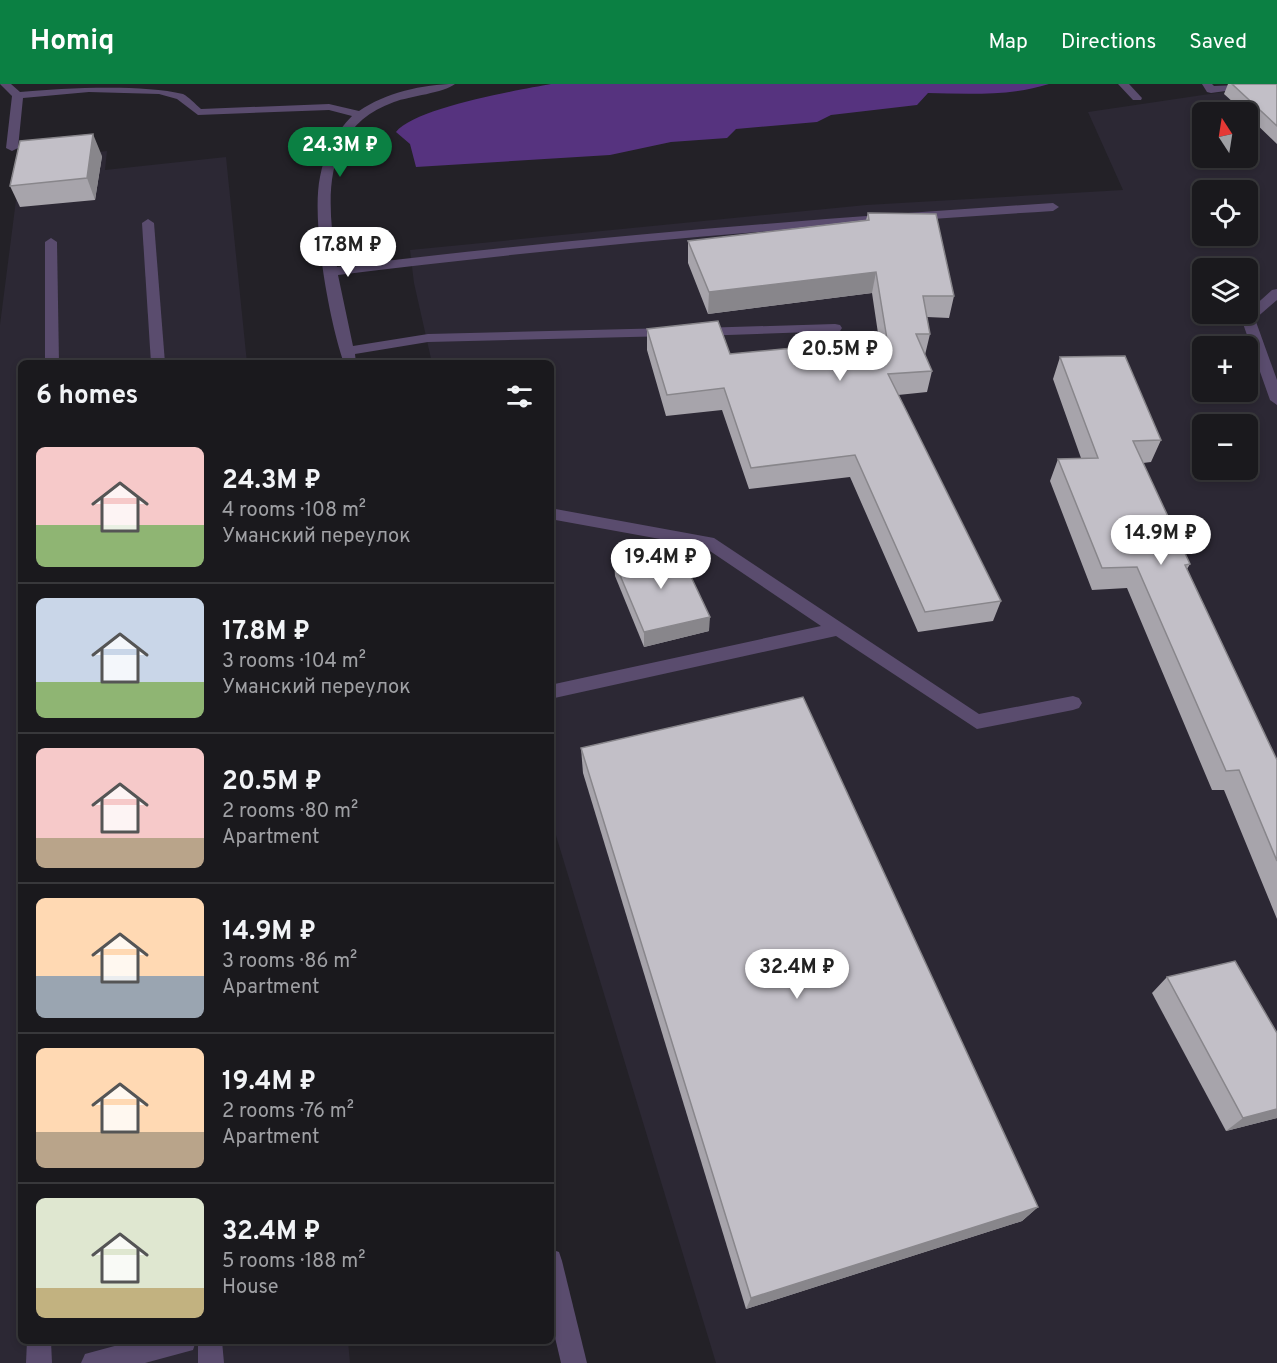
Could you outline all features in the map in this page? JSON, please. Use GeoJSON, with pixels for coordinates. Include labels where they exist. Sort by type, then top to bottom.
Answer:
{"type":"FeatureCollection","features":[{"type":"Feature","properties":{"kind":"street"},"geometry":{"type":"LineString","coordinates":[[4,84],[18,95],[89,89],[159,91],[181,97],[198,112],[329,107],[360,115]]}},
{"type":"Feature","properties":{"kind":"street"},"geometry":{"type":"LineString","coordinates":[[450,84],[411,93],[360,115],[344,133],[332,154],[325,176],[323,197],[330,272],[349,357],[428,338],[835,328]]}},
{"type":"Feature","properties":{"kind":"street"},"geometry":{"type":"LineString","coordinates":[[1123,84],[1137,99]]}},
{"type":"Feature","properties":{"kind":"street"},"geometry":{"type":"LineString","coordinates":[[1207,85],[1211,90],[1256,84]]}},
{"type":"Feature","properties":{"kind":"street"},"geometry":{"type":"LineString","coordinates":[[12,148],[18,95]]}},
{"type":"Feature","properties":{"kind":"street"},"geometry":{"type":"LineString","coordinates":[[330,272],[455,255],[776,225],[1053,207]]}},
{"type":"Feature","properties":{"kind":"street"},"geometry":{"type":"LineString","coordinates":[[148,223],[158,360]]}},
{"type":"Feature","properties":{"kind":"street"},"geometry":{"type":"LineString","coordinates":[[51,242],[52,360]]}},
{"type":"Feature","properties":{"kind":"street"},"geometry":{"type":"LineString","coordinates":[[1277,293],[1248,318],[1277,400]]}},
{"type":"Feature","properties":{"kind":"street"},"geometry":{"type":"LineString","coordinates":[[554,514],[708,542],[977,722],[1073,704]]}},
{"type":"Feature","properties":{"kind":"street"},"geometry":{"type":"LineString","coordinates":[[554,691],[839,629]]}},
{"type":"Feature","properties":{"kind":"street"},"geometry":{"type":"LineString","coordinates":[[554,1278],[574,1363]]}},
{"type":"Feature","properties":{"kind":"street"},"geometry":{"type":"LineString","coordinates":[[39,1344],[39,1363]]}},
{"type":"Feature","properties":{"kind":"street"},"geometry":{"type":"LineString","coordinates":[[94,1363],[172,1344]]}},
{"type":"Feature","properties":{"kind":"street"},"geometry":{"type":"LineString","coordinates":[[210,1344],[211,1363]]}},
{"type":"Feature","properties":{"kind":"shaded area"},"geometry":{"type":"Polygon","coordinates":[[[551,84],[1049,84],[1020,91],[974,94],[928,93],[917,105],[831,115],[817,122],[736,129],[727,138],[671,142],[610,155],[416,167],[410,144],[396,132],[406,123],[444,108],[492,95],[551,84]]]}},
{"type":"Feature","properties":{"kind":"shaded area"},"geometry":{"type":"Polygon","coordinates":[[[1277,84],[1277,1363],[716,1363],[554,829],[554,360],[431,360],[414,283],[410,250],[866,205],[1123,190],[1088,112],[1277,84]]]}},
{"type":"Feature","properties":{"kind":"shaded area"},"geometry":{"type":"Polygon","coordinates":[[[107,151],[105,170],[226,157],[247,360],[18,360],[18,1344],[348,1344],[350,1363],[0,1363],[0,325],[21,161],[107,151]]]}},
{"type":"Feature","properties":{"kind":"building"},"geometry":{"type":"Polygon","coordinates":[[[1232,84],[1277,84],[1277,126],[1258,108],[1258,102],[1251,102],[1232,84]]]}},
{"type":"Feature","properties":{"kind":"building"},"geometry":{"type":"Polygon","coordinates":[[[93,134],[87,178],[10,186],[20,141],[93,134]]]}},
{"type":"Feature","properties":{"kind":"building"},"geometry":{"type":"Polygon","coordinates":[[[868,213],[936,214],[954,296],[923,296],[930,334],[916,334],[932,371],[888,374],[1001,601],[925,612],[855,455],[751,468],[724,388],[667,395],[647,329],[718,321],[730,354],[887,339],[876,272],[709,292],[688,241],[869,220],[868,213]]]}},
{"type":"Feature","properties":{"kind":"building"},"geometry":{"type":"Polygon","coordinates":[[[1125,356],[1161,440],[1133,441],[1190,564],[1185,565],[1277,760],[1277,861],[1239,770],[1226,771],[1137,567],[1102,568],[1058,459],[1098,458],[1060,357],[1125,356]]]}},
{"type":"Feature","properties":{"kind":"building"},"geometry":{"type":"Polygon","coordinates":[[[677,547],[710,617],[644,632],[614,561],[677,547]]]}},
{"type":"Feature","properties":{"kind":"building"},"geometry":{"type":"Polygon","coordinates":[[[803,697],[1038,1207],[751,1298],[581,748],[803,697]]]}},
{"type":"Feature","properties":{"kind":"building"},"geometry":{"type":"Polygon","coordinates":[[[1235,961],[1277,1033],[1277,1109],[1243,1118],[1167,977],[1235,961]]]}}]}
